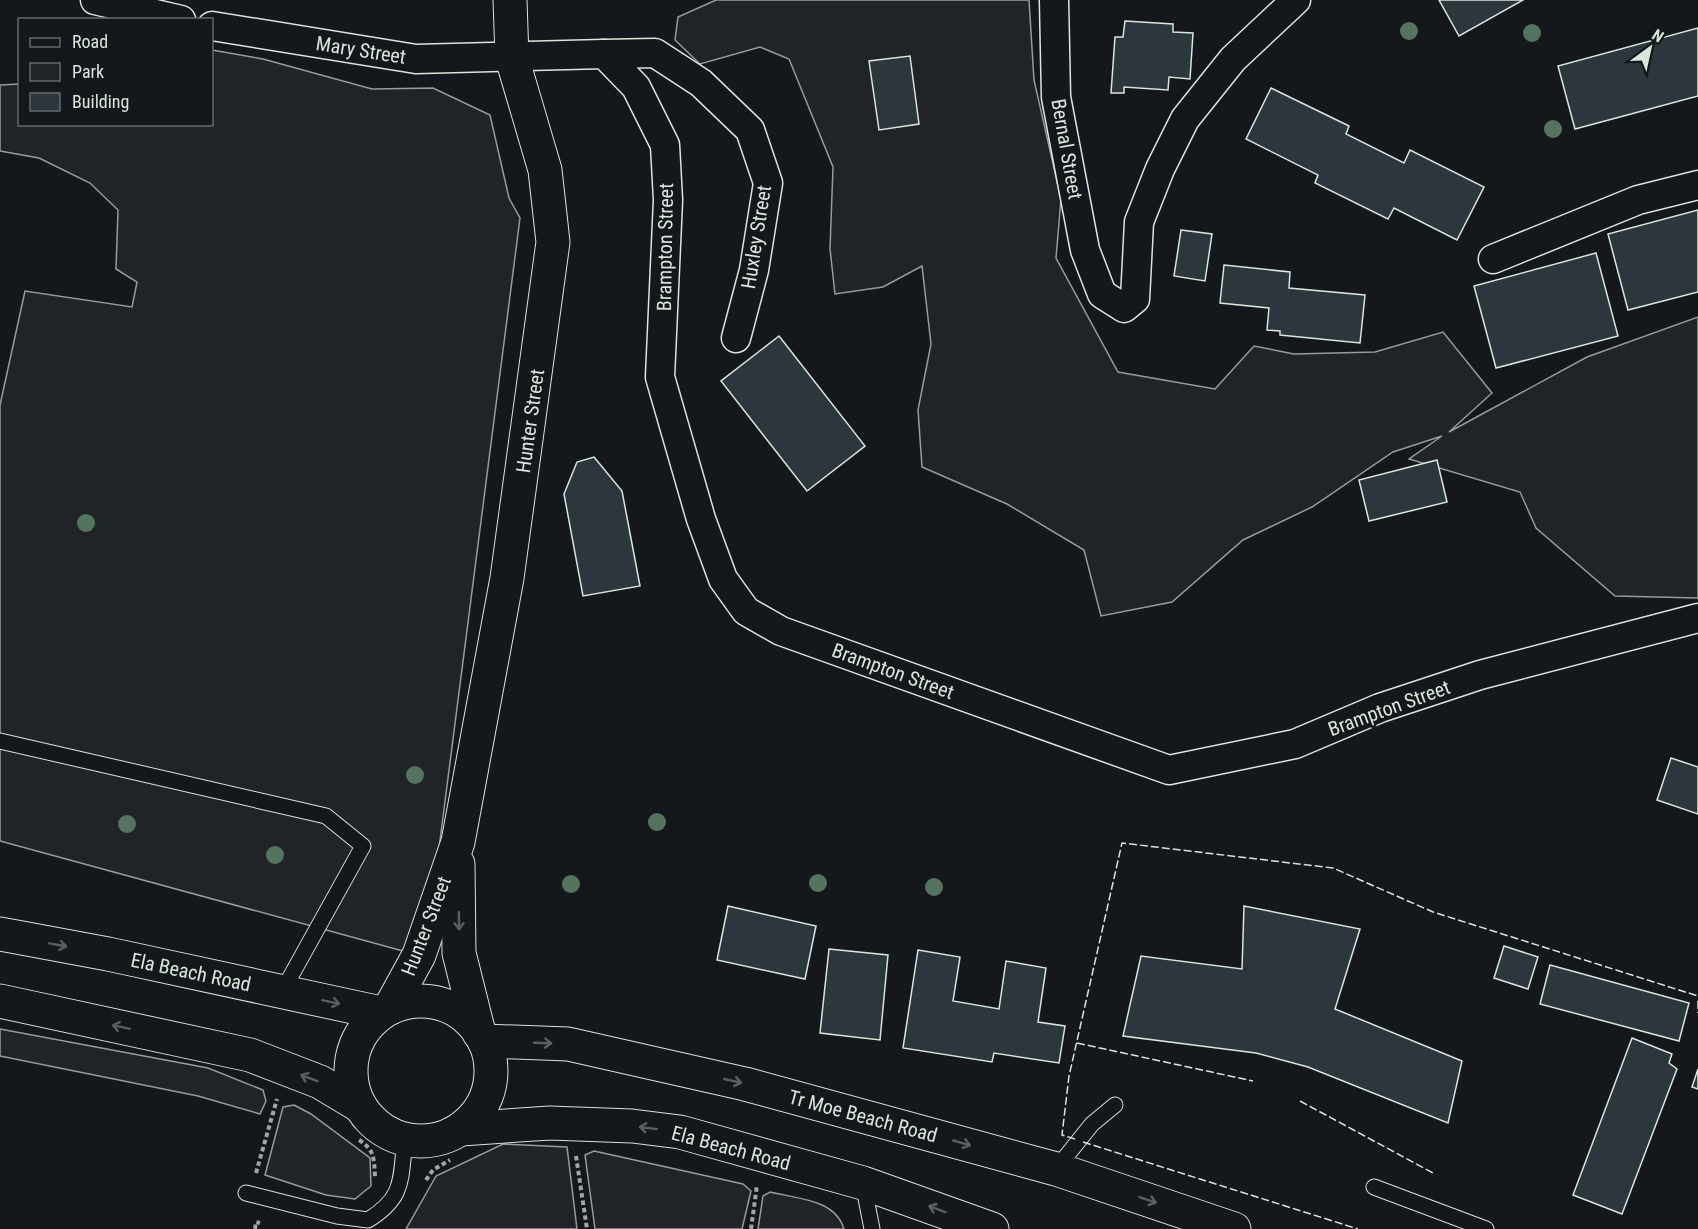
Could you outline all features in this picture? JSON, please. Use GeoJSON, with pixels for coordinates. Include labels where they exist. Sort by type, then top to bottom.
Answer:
{"type":"FeatureCollection","features":[{"type":"Feature","properties":{"kind":"main road","name":"Hunter Street"},"geometry":{"type":"LineString","coordinates":[[385,1011],[419,956],[458,842],[507,578],[554,242],[545,170],[512,58],[510,0]]}},
{"type":"Feature","properties":{"kind":"main road","name":"Hunter Street"},"geometry":{"type":"LineString","coordinates":[[458,842],[459,953],[482,1037]]}},
{"type":"Feature","properties":{"kind":"main road","name":"Ela Beach Road"},"geometry":{"type":"LineString","coordinates":[[0,934],[385,1011]]}},
{"type":"Feature","properties":{"kind":"main road"},"geometry":{"type":"LineString","coordinates":[[0,1001],[250,1055],[320,1082],[360,1106]]}},
{"type":"Feature","properties":{"kind":"main road"},"geometry":{"type":"LineString","coordinates":[[409,1002],[429,1002],[448,1007],[466,1017],[482,1037],[492,1073],[489,1089],[474,1118],[457,1143],[444,1138],[425,1142],[405,1140],[387,1133],[372,1121],[360,1106],[352,1086],[351,1065],[361,1036],[385,1011],[409,1002]]}},
{"type":"Feature","properties":{"kind":"main road","name":"Tr Moe Beach Road"},"geometry":{"type":"LineString","coordinates":[[482,1037],[568,1044],[745,1084],[1056,1169],[1234,1229]]}},
{"type":"Feature","properties":{"kind":"main road","name":"Ela Beach Road"},"geometry":{"type":"LineString","coordinates":[[457,1143],[550,1123],[632,1126],[680,1132],[863,1183],[992,1229]]}},
{"type":"Feature","properties":{"kind":"street"},"geometry":{"type":"LineString","coordinates":[[95,0],[172,18]]}},
{"type":"Feature","properties":{"kind":"street","name":"Bernal Street"},"geometry":{"type":"LineString","coordinates":[[1054,0],[1056,97],[1085,250],[1102,294],[1124,308],[1135,299],[1139,222],[1160,169],[1185,119],[1233,59],[1296,0]]}},
{"type":"Feature","properties":{"kind":"street","name":"Mary Street"},"geometry":{"type":"LineString","coordinates":[[213,26],[416,59],[512,58]]}},
{"type":"Feature","properties":{"kind":"street","name":"Huxley Street"},"geometry":{"type":"LineString","coordinates":[[604,54],[656,53],[701,83],[750,130],[768,183],[754,270],[736,338]]}},
{"type":"Feature","properties":{"kind":"street"},"geometry":{"type":"LineString","coordinates":[[512,58],[604,54]]}},
{"type":"Feature","properties":{"kind":"street","name":"Brampton Street"},"geometry":{"type":"LineString","coordinates":[[604,54],[636,87],[665,145],[668,200],[660,377],[701,519],[723,579],[746,610],[782,631],[1169,770],[1295,744],[1380,708],[1480,675],[1698,618]]}},
{"type":"Feature","properties":{"kind":"street"},"geometry":{"type":"LineString","coordinates":[[1493,259],[1638,200],[1698,185]]}},
{"type":"Feature","properties":{"kind":"lane"},"geometry":{"type":"LineString","coordinates":[[0,741],[326,816],[363,846],[282,992]]}},
{"type":"Feature","properties":{"kind":"lane"},"geometry":{"type":"LineString","coordinates":[[1056,1169],[1092,1124],[1115,1105]]}},
{"type":"Feature","properties":{"kind":"lane"},"geometry":{"type":"LineString","coordinates":[[250,1187],[337,1216],[368,1220],[388,1207],[400,1186],[405,1140]]}},
{"type":"Feature","properties":{"kind":"lane"},"geometry":{"type":"LineString","coordinates":[[863,1183],[872,1229]]}},
{"type":"Feature","properties":{"kind":"lane"},"geometry":{"type":"LineString","coordinates":[[1374,1187],[1486,1229]]}},
{"type":"Feature","properties":{"kind":"path"},"geometry":{"type":"LineString","coordinates":[[250,1187],[279,1091]]}},
{"type":"Feature","properties":{"kind":"path"},"geometry":{"type":"LineString","coordinates":[[420,1190],[433,1170],[457,1143]]}},
{"type":"Feature","properties":{"kind":"path"},"geometry":{"type":"LineString","coordinates":[[368,1146],[374,1156],[375,1179]]}},
{"type":"Feature","properties":{"kind":"path"},"geometry":{"type":"LineString","coordinates":[[576,1153],[587,1229]]}},
{"type":"Feature","properties":{"kind":"path"},"geometry":{"type":"LineString","coordinates":[[751,1229],[757,1180],[765,1182]]}},
{"type":"Feature","properties":{"kind":"green space"},"geometry":{"type":"Polygon","coordinates":[[[716,0],[1029,0],[1034,80],[1061,199],[1056,258],[1118,372],[1215,389],[1254,346],[1294,354],[1375,352],[1443,332],[1492,393],[1449,432],[1587,357],[1698,317],[1698,598],[1615,596],[1536,528],[1520,492],[1409,459],[1442,436],[1393,452],[1312,507],[1243,540],[1172,602],[1101,616],[1084,550],[1007,504],[922,467],[918,410],[931,344],[922,266],[883,287],[835,294],[830,249],[833,167],[789,59],[760,47],[700,64],[675,40],[678,17],[716,0]]]}},
{"type":"Feature","properties":{"kind":"green space"},"geometry":{"type":"Polygon","coordinates":[[[213,50],[263,59],[372,89],[433,88],[490,115],[509,198],[520,218],[425,957],[0,841],[0,405],[25,291],[132,307],[137,282],[116,269],[118,210],[90,183],[39,158],[0,151],[0,85],[18,84],[18,126],[213,126],[213,50]]]}},
{"type":"Feature","properties":{"kind":"green space"},"geometry":{"type":"Polygon","coordinates":[[[0,1029],[208,1068],[263,1090],[266,1101],[260,1114],[198,1096],[0,1056],[0,1029]]]}},
{"type":"Feature","properties":{"kind":"green space"},"geometry":{"type":"Polygon","coordinates":[[[294,1105],[311,1114],[370,1158],[371,1186],[355,1199],[326,1195],[265,1175],[283,1107],[294,1105]]]}},
{"type":"Feature","properties":{"kind":"green space"},"geometry":{"type":"Polygon","coordinates":[[[503,1144],[567,1147],[577,1229],[406,1229],[436,1176],[503,1144]]]}},
{"type":"Feature","properties":{"kind":"green space"},"geometry":{"type":"Polygon","coordinates":[[[594,1151],[743,1184],[751,1191],[742,1229],[595,1229],[585,1155],[594,1151]]]}},
{"type":"Feature","properties":{"kind":"green space"},"geometry":{"type":"Polygon","coordinates":[[[770,1192],[824,1206],[833,1212],[844,1229],[758,1229],[763,1196],[770,1192]]]}},
{"type":"Feature","properties":{"kind":"building"},"geometry":{"type":"Polygon","coordinates":[[[1439,0],[1523,0],[1459,36],[1439,0]]]}},
{"type":"Feature","properties":{"kind":"building"},"geometry":{"type":"Polygon","coordinates":[[[1125,21],[1173,24],[1173,32],[1193,33],[1190,79],[1169,77],[1168,90],[1124,87],[1124,93],[1111,93],[1115,37],[1123,37],[1125,21]]]}},
{"type":"Feature","properties":{"kind":"building"},"geometry":{"type":"Polygon","coordinates":[[[1698,28],[1698,96],[1575,129],[1558,66],[1698,28]]]}},
{"type":"Feature","properties":{"kind":"building"},"geometry":{"type":"Polygon","coordinates":[[[910,56],[919,124],[879,130],[869,61],[910,56]]]}},
{"type":"Feature","properties":{"kind":"building"},"geometry":{"type":"Polygon","coordinates":[[[1271,88],[1349,126],[1346,134],[1404,163],[1410,150],[1484,187],[1457,240],[1394,208],[1388,219],[1315,183],[1318,175],[1246,139],[1271,88]]]}},
{"type":"Feature","properties":{"kind":"building"},"geometry":{"type":"Polygon","coordinates":[[[1698,210],[1698,292],[1628,310],[1608,234],[1698,210]]]}},
{"type":"Feature","properties":{"kind":"building"},"geometry":{"type":"Polygon","coordinates":[[[1181,230],[1212,234],[1205,281],[1174,276],[1181,230]]]}},
{"type":"Feature","properties":{"kind":"building"},"geometry":{"type":"Polygon","coordinates":[[[1596,253],[1618,336],[1496,368],[1474,286],[1596,253]]]}},
{"type":"Feature","properties":{"kind":"building"},"geometry":{"type":"Polygon","coordinates":[[[1224,265],[1290,272],[1289,288],[1365,295],[1360,343],[1280,335],[1280,331],[1267,330],[1269,308],[1220,303],[1224,265]]]}},
{"type":"Feature","properties":{"kind":"building"},"geometry":{"type":"Polygon","coordinates":[[[779,336],[865,446],[807,491],[721,381],[779,336]]]}},
{"type":"Feature","properties":{"kind":"building"},"geometry":{"type":"Polygon","coordinates":[[[594,457],[622,491],[640,586],[583,596],[564,494],[577,462],[594,457]]]}},
{"type":"Feature","properties":{"kind":"building"},"geometry":{"type":"Polygon","coordinates":[[[1437,460],[1447,502],[1369,521],[1359,480],[1437,460]]]}},
{"type":"Feature","properties":{"kind":"building"},"geometry":{"type":"Polygon","coordinates":[[[1671,758],[1698,767],[1698,814],[1657,800],[1671,758]]]}},
{"type":"Feature","properties":{"kind":"building"},"geometry":{"type":"Polygon","coordinates":[[[728,906],[816,926],[805,979],[717,960],[728,906]]]}},
{"type":"Feature","properties":{"kind":"building"},"geometry":{"type":"Polygon","coordinates":[[[1244,906],[1360,929],[1335,1009],[1462,1061],[1448,1123],[1308,1067],[1256,1053],[1123,1036],[1141,956],[1242,969],[1244,906]]]}},
{"type":"Feature","properties":{"kind":"building"},"geometry":{"type":"Polygon","coordinates":[[[1504,946],[1538,957],[1528,989],[1494,978],[1504,946]]]}},
{"type":"Feature","properties":{"kind":"building"},"geometry":{"type":"Polygon","coordinates":[[[829,949],[888,955],[880,1040],[820,1033],[829,949]]]}},
{"type":"Feature","properties":{"kind":"building"},"geometry":{"type":"Polygon","coordinates":[[[918,950],[960,957],[953,1001],[999,1009],[1006,961],[1046,968],[1038,1022],[1065,1026],[1059,1063],[994,1053],[992,1062],[903,1048],[918,950]]]}},
{"type":"Feature","properties":{"kind":"building"},"geometry":{"type":"Polygon","coordinates":[[[1550,965],[1689,1003],[1679,1041],[1540,1004],[1550,965]]]}},
{"type":"Feature","properties":{"kind":"building"},"geometry":{"type":"Polygon","coordinates":[[[1632,1038],[1672,1054],[1669,1063],[1677,1069],[1622,1214],[1573,1195],[1632,1038]]]}},
{"type":"Feature","properties":{"kind":"building"},"geometry":{"type":"Polygon","coordinates":[[[1698,1069],[1698,1089],[1692,1087],[1698,1069]]]}},
{"type":"Feature","properties":{"kind":"fence"},"geometry":{"type":"LineString","coordinates":[[1075,1139],[1062,1135],[1069,1076],[1122,843],[1333,868],[1433,912],[1698,996]]}},
{"type":"Feature","properties":{"kind":"fence"},"geometry":{"type":"LineString","coordinates":[[1698,1001],[1698,1013]]}},
{"type":"Feature","properties":{"kind":"fence"},"geometry":{"type":"LineString","coordinates":[[1077,1043],[1253,1081]]}},
{"type":"Feature","properties":{"kind":"fence"},"geometry":{"type":"LineString","coordinates":[[1300,1101],[1433,1173]]}},
{"type":"Feature","properties":{"kind":"fence"},"geometry":{"type":"LineString","coordinates":[[1083,1142],[1358,1229]]}}]}
